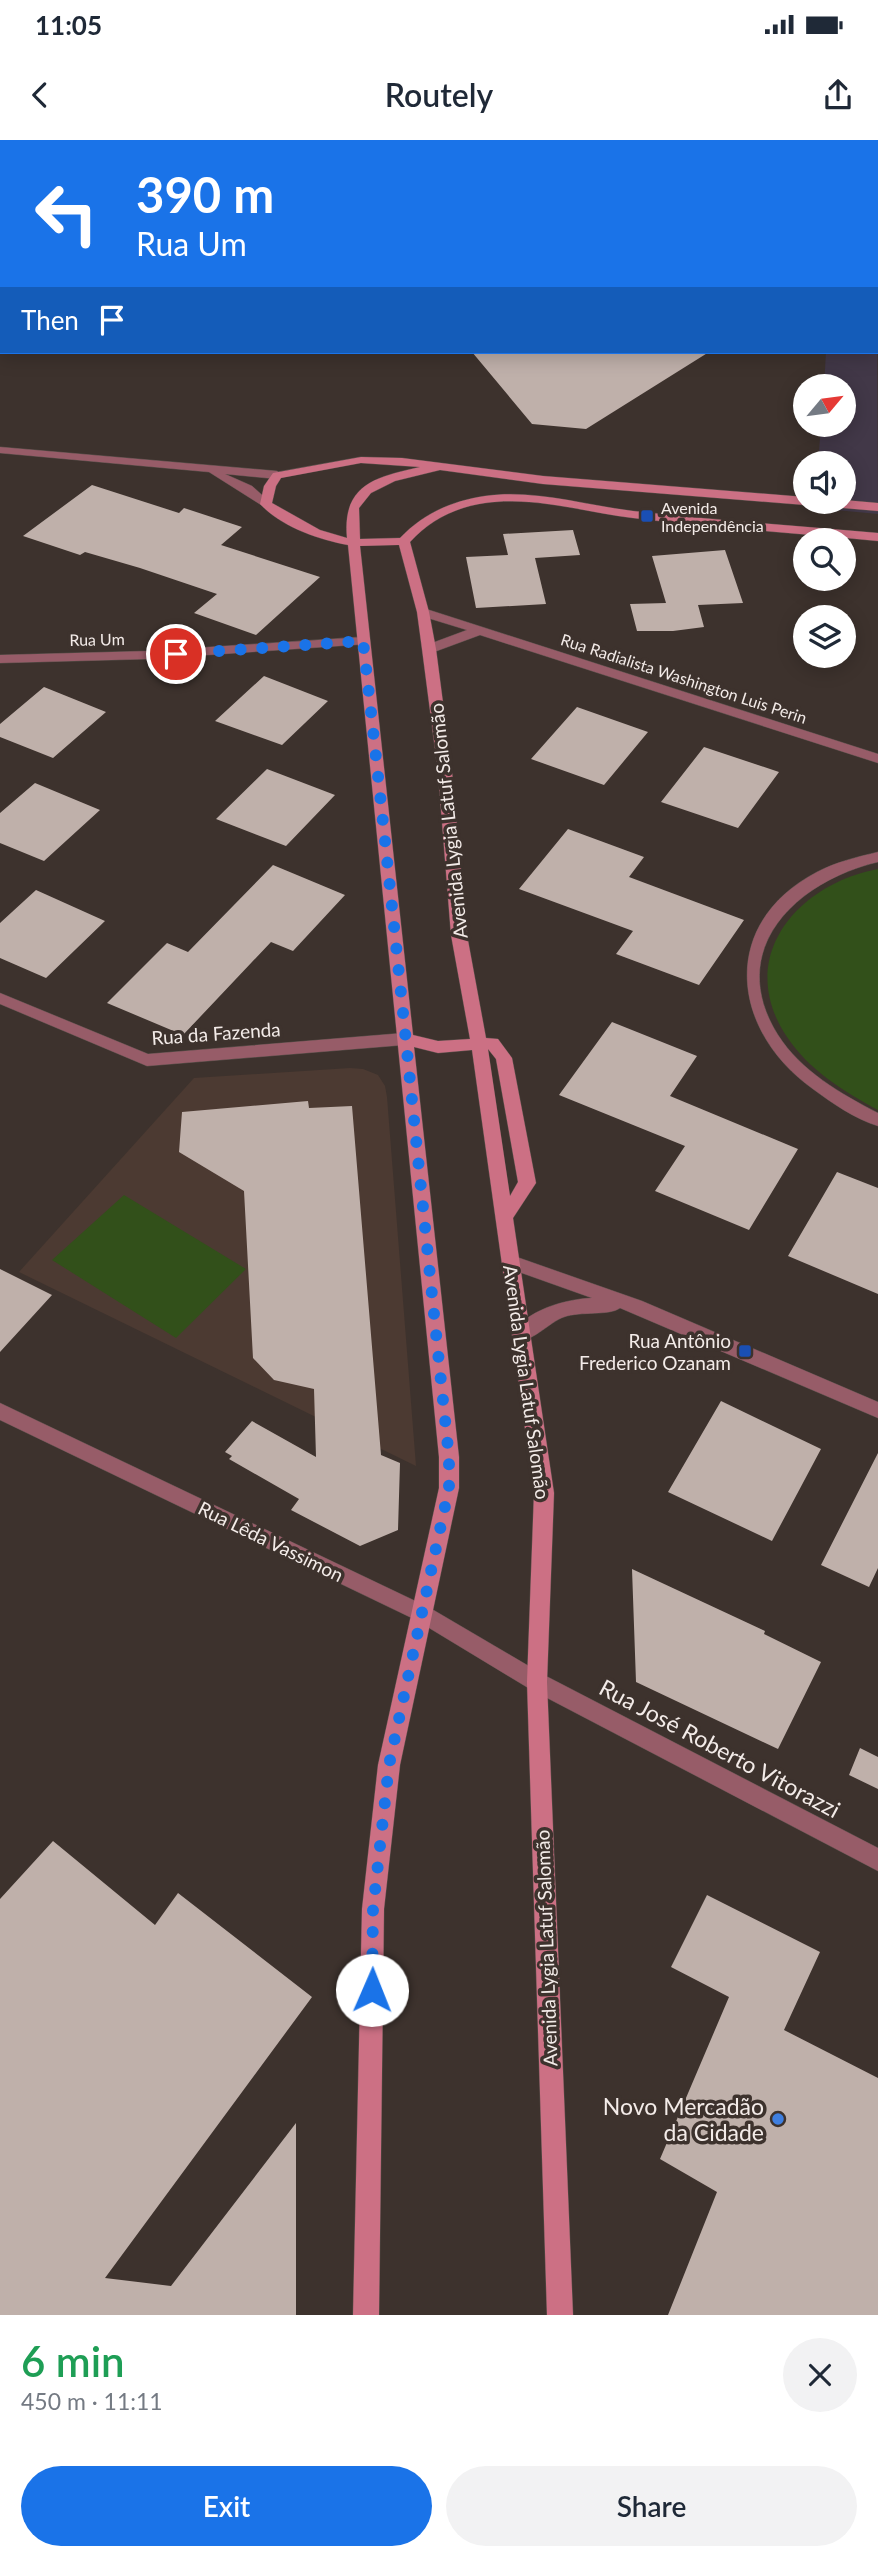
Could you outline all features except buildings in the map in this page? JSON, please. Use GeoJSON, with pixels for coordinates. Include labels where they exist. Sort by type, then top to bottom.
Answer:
{"type":"FeatureCollection","features":[{"type":"Feature","properties":{"kind":"main road"},"geometry":{"type":"LineString","coordinates":[[793,500],[556,481],[441,466],[361,460],[277,475],[266,504],[324,537],[352,544],[404,541],[433,515],[466,503],[498,499],[539,499],[628,514],[878,537]]}},
{"type":"Feature","properties":{"kind":"main road"},"geometry":{"type":"LineString","coordinates":[[366,2315],[373,1909],[389,1765],[449,1488],[449,1457],[404,1039],[392,888],[352,544],[354,506],[365,491],[390,479],[441,466]]}},
{"type":"Feature","properties":{"kind":"main road"},"geometry":{"type":"LineString","coordinates":[[856,505],[878,507]]}},
{"type":"Feature","properties":{"kind":"main road","name":"Avenida Lygia Latuf Salomão"},"geometry":{"type":"LineString","coordinates":[[404,541],[423,612],[429,649],[445,772],[459,935],[479,1044],[540,1453],[545,1514],[537,1682],[560,2315]]}},
{"type":"Feature","properties":{"kind":"main road"},"geometry":{"type":"LineString","coordinates":[[404,1039],[438,1047],[492,1043],[503,1058],[527,1183],[504,1218]]}},
{"type":"Feature","properties":{"kind":"street"},"geometry":{"type":"LineString","coordinates":[[0,450],[277,475]]}},
{"type":"Feature","properties":{"kind":"street"},"geometry":{"type":"LineString","coordinates":[[198,467],[230,478],[266,504]]}},
{"type":"Feature","properties":{"kind":"street","name":"Rua Radialista Washington Luis Perin"},"geometry":{"type":"LineString","coordinates":[[423,612],[878,759]]}},
{"type":"Feature","properties":{"kind":"street"},"geometry":{"type":"LineString","coordinates":[[429,649],[480,630]]}},
{"type":"Feature","properties":{"kind":"street","name":"Rua Um"},"geometry":{"type":"LineString","coordinates":[[0,659],[149,655],[363,641]]}},
{"type":"Feature","properties":{"kind":"street"},"geometry":{"type":"LineString","coordinates":[[878,857],[864,859],[817,877],[781,904],[758,939],[752,979],[763,1022],[792,1063],[837,1100],[878,1121]]}},
{"type":"Feature","properties":{"kind":"street","name":"Rua da Fazenda"},"geometry":{"type":"LineString","coordinates":[[0,998],[147,1060],[404,1039]]}},
{"type":"Feature","properties":{"kind":"street"},"geometry":{"type":"LineString","coordinates":[[511,1262],[636,1306],[878,1410]]}},
{"type":"Feature","properties":{"kind":"street"},"geometry":{"type":"LineString","coordinates":[[521,1335],[540,1318],[563,1309],[591,1303],[636,1306]]}},
{"type":"Feature","properties":{"kind":"street","name":"Rua Lêda Vassimon"},"geometry":{"type":"LineString","coordinates":[[0,1411],[423,1614],[537,1682]]}},
{"type":"Feature","properties":{"kind":"street","name":"Rua José Roberto Vitorazzi"},"geometry":{"type":"LineString","coordinates":[[537,1682],[878,1860]]}},
{"type":"Feature","properties":{"kind":"shaded area"},"geometry":{"type":"Polygon","coordinates":[[[826,354],[877,354],[878,514],[856,512],[856,451],[819,451],[820,438],[856,438],[856,374],[825,374],[826,354]]]}},
{"type":"Feature","properties":{"kind":"shaded area"},"geometry":{"type":"Polygon","coordinates":[[[363,1069],[378,1075],[385,1086],[387,1097],[416,1466],[19,1272],[194,1078],[363,1069]]]}},
{"type":"Feature","properties":{"kind":"green space"},"geometry":{"type":"Polygon","coordinates":[[[878,869],[878,1110],[828,1079],[796,1049],[772,1008],[767,980],[771,953],[782,929],[800,908],[822,890],[849,877],[878,869]]]}},
{"type":"Feature","properties":{"kind":"green space"},"geometry":{"type":"Polygon","coordinates":[[[124,1195],[246,1269],[176,1338],[52,1260],[124,1195]]]}},
{"type":"Feature","properties":{"kind":"place","name":"Avenida Independência"},"geometry":{"type":"Point","coordinates":[647,516]}},
{"type":"Feature","properties":{"kind":"place","name":"Rua Antônio Frederico Ozanam"},"geometry":{"type":"Point","coordinates":[745,1351]}},
{"type":"Feature","properties":{"kind":"place","name":"Novo Mercadão da Cidade"},"geometry":{"type":"Point","coordinates":[778,2119]}},
{"type":"Feature","properties":{"kind":"route"},"geometry":{"type":"LineString","coordinates":[[176,654],[363,641],[392,888],[404,1039],[449,1457],[449,1488],[389,1765],[373,1909],[372,1990]]}}]}
